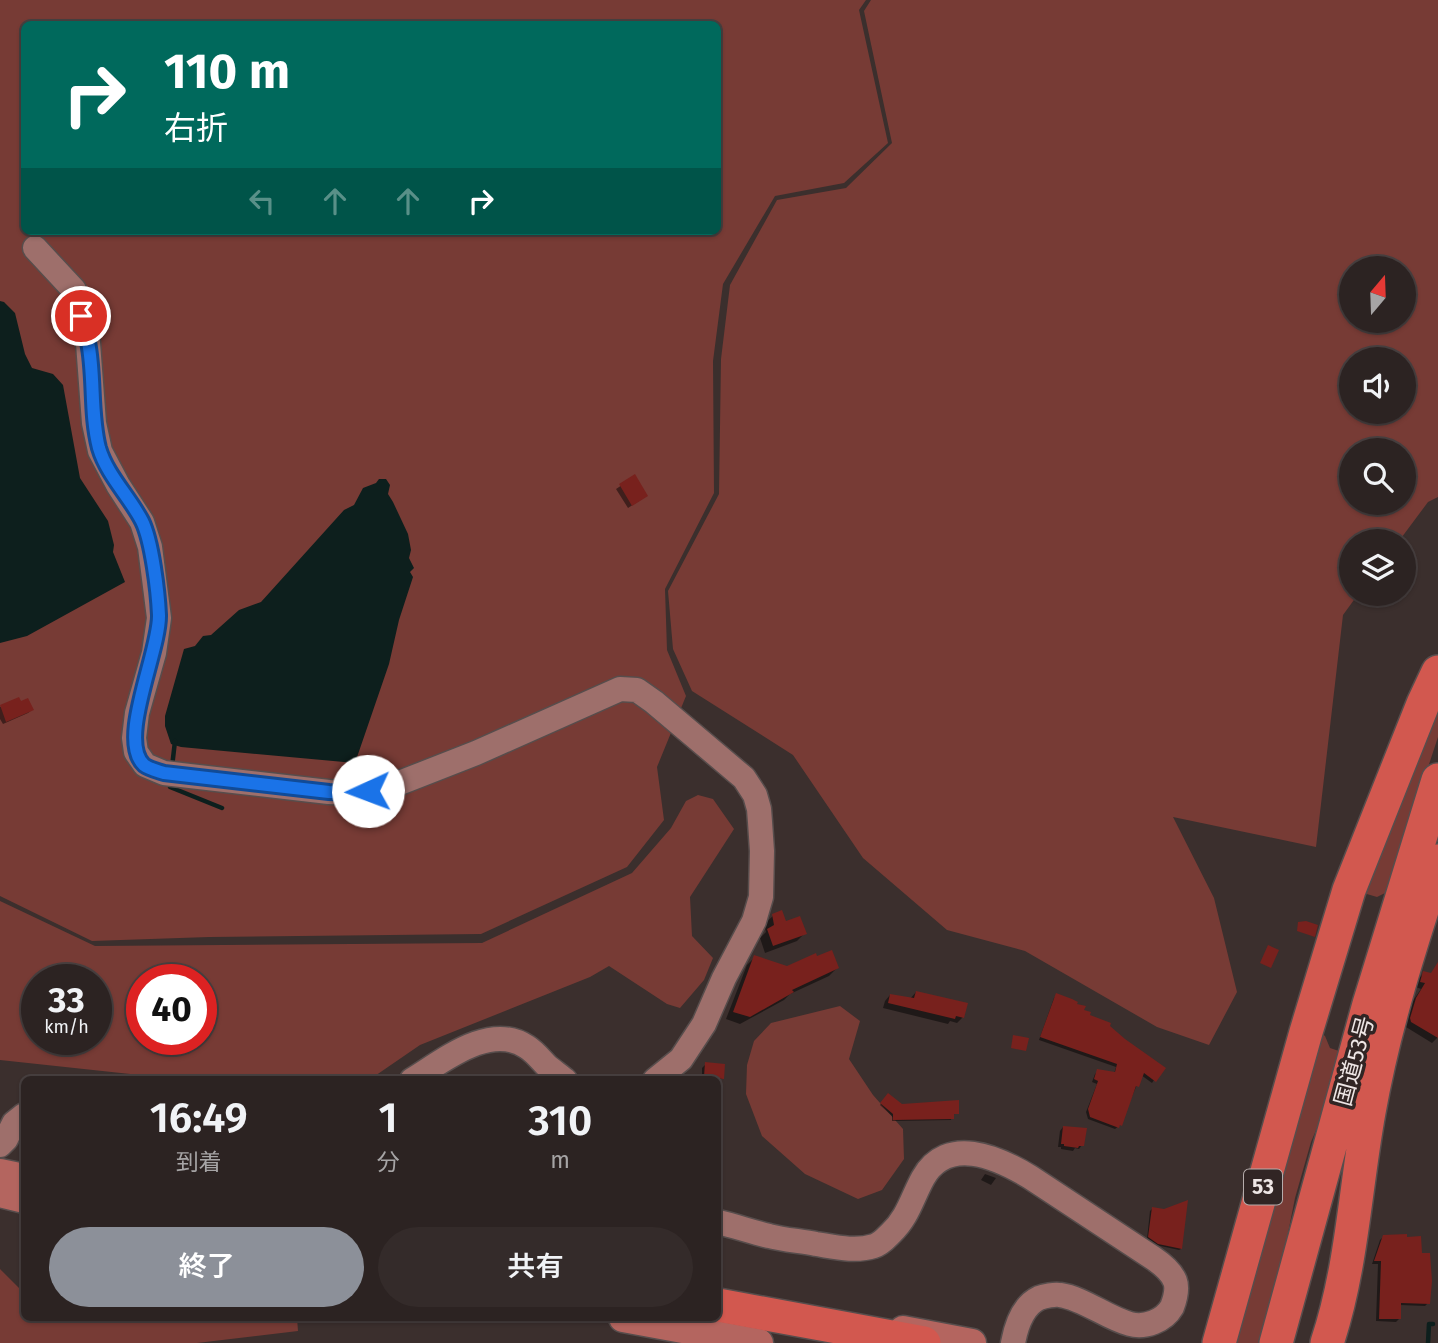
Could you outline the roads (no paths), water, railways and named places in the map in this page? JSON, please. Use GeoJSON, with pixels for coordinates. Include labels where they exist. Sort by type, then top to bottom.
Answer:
{"type":"FeatureCollection","features":[{"type":"Feature","properties":{"kind":"highway","name":"53"},"geometry":{"type":"LineString","coordinates":[[1219,1343],[1306,1032],[1349,890],[1438,672]]}},
{"type":"Feature","properties":{"kind":"highway","name":"53"},"geometry":{"type":"LineString","coordinates":[[1327,1343],[1350,1248],[1355,1107],[1394,1006],[1438,780]]}},
{"type":"Feature","properties":{"kind":"highway","name":"53"},"geometry":{"type":"LineString","coordinates":[[1411,908],[1438,860]]}},
{"type":"Feature","properties":{"kind":"highway","name":"国道53号"},"geometry":{"type":"LineString","coordinates":[[1276,1343],[1355,1107]]}},
{"type":"Feature","properties":{"kind":"highway"},"geometry":{"type":"LineString","coordinates":[[721,1307],[761,1328],[925,1343]]}},
{"type":"Feature","properties":{"kind":"highway"},"geometry":{"type":"LineString","coordinates":[[721,1321],[842,1343]]}},
{"type":"Feature","properties":{"kind":"main road"},"geometry":{"type":"LineString","coordinates":[[0,1173],[21,1177]]}},
{"type":"Feature","properties":{"kind":"main road"},"geometry":{"type":"LineString","coordinates":[[0,1194],[21,1198]]}},
{"type":"Feature","properties":{"kind":"main road"},"geometry":{"type":"LineString","coordinates":[[721,1296],[972,1343]]}},
{"type":"Feature","properties":{"kind":"main road"},"geometry":{"type":"LineString","coordinates":[[664,1321],[761,1328]]}},
{"type":"Feature","properties":{"kind":"street"},"geometry":{"type":"LineString","coordinates":[[35,248],[74,290],[88,343],[94,422],[100,451],[142,522],[149,547],[159,618],[154,653],[137,713],[134,738],[136,752],[145,765],[164,773],[329,792],[351,793],[384,789],[476,753],[620,689],[637,690],[654,702],[744,778],[755,795],[759,808],[761,897],[754,921],[704,1024],[681,1059],[660,1076]]}},
{"type":"Feature","properties":{"kind":"street"},"geometry":{"type":"LineString","coordinates":[[418,1076],[468,1045],[487,1040],[517,1042],[529,1048],[551,1076]]}},
{"type":"Feature","properties":{"kind":"street"},"geometry":{"type":"LineString","coordinates":[[21,1117],[14,1122],[3,1142],[21,1164]]}},
{"type":"Feature","properties":{"kind":"street"},"geometry":{"type":"LineString","coordinates":[[721,1223],[770,1236],[849,1249],[875,1246],[885,1240],[909,1212],[931,1166],[946,1155],[976,1153],[1012,1166],[1030,1177],[1166,1267],[1176,1282],[1177,1293],[1172,1306],[1166,1315],[1152,1323],[1131,1324],[1059,1294],[1037,1299],[1017,1323],[1013,1343]]}},
{"type":"Feature","properties":{"kind":"street"},"geometry":{"type":"LineString","coordinates":[[0,1205],[21,1211]]}},
{"type":"Feature","properties":{"kind":"water"},"geometry":{"type":"Polygon","coordinates":[[[0,301],[15,313],[25,354],[32,368],[53,374],[63,385],[80,478],[108,521],[114,545],[113,552],[125,582],[27,636],[0,643],[0,301]]]}},
{"type":"Feature","properties":{"kind":"water"},"geometry":{"type":"Polygon","coordinates":[[[379,479],[386,479],[390,485],[388,494],[408,534],[411,550],[409,558],[414,568],[410,572],[413,577],[389,664],[355,763],[171,744],[165,716],[184,649],[195,646],[203,636],[211,635],[239,610],[261,602],[344,510],[354,505],[363,488],[379,479]]]}},
{"type":"Feature","properties":{"kind":"waterway"},"geometry":{"type":"LineString","coordinates":[[172,767],[175,741]]}},
{"type":"Feature","properties":{"kind":"waterway"},"geometry":{"type":"LineString","coordinates":[[170,784],[170,787],[222,808]]}},
{"type":"Feature","properties":{"kind":"waterway"},"geometry":{"type":"LineString","coordinates":[[1428,1343],[1429,1324],[1433,1324]]}}]}
